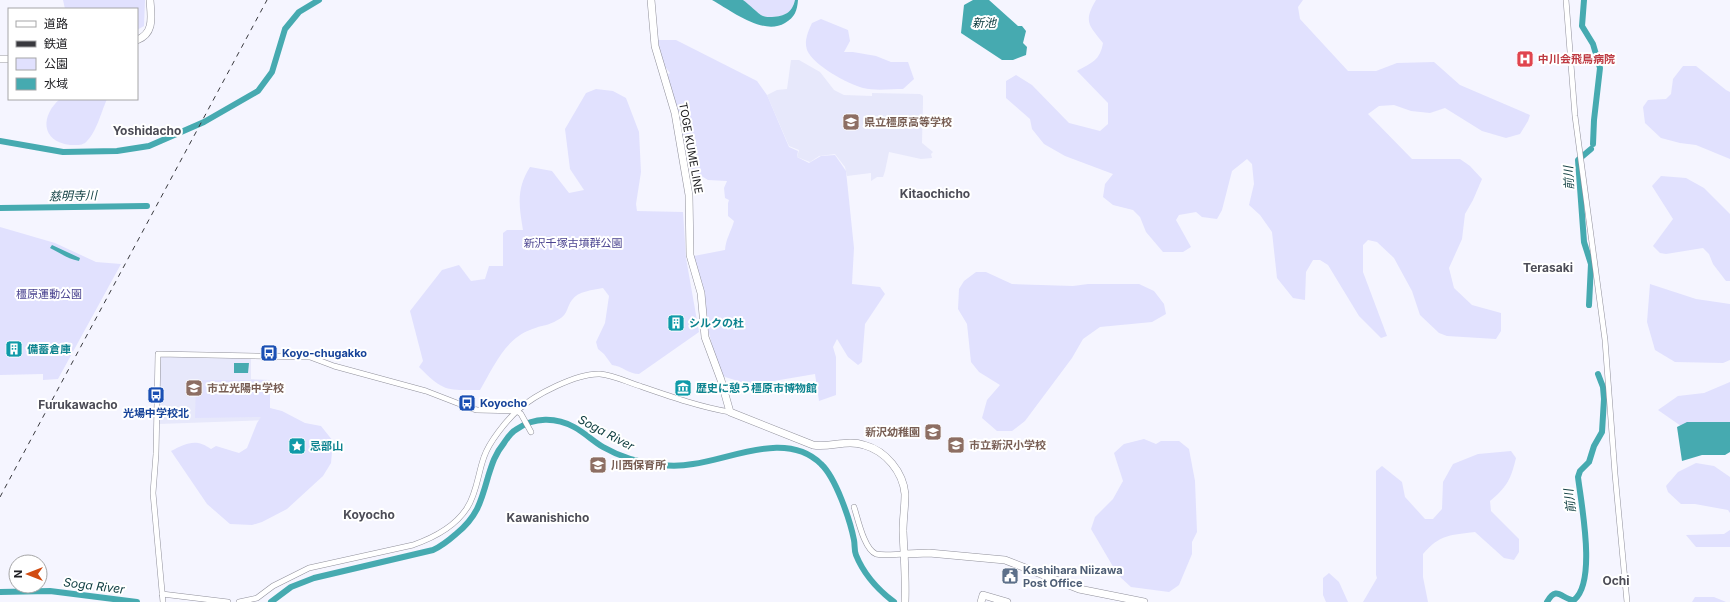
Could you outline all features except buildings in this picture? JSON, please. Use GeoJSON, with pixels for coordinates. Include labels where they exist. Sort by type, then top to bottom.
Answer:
{"type":"FeatureCollection","features":[{"type":"Feature","properties":{"kind":"main road"},"geometry":{"type":"LineString","coordinates":[[138,40],[144,37],[149,30],[150,0]]}},
{"type":"Feature","properties":{"kind":"main road","name":"TOGE KUME LINE"},"geometry":{"type":"LineString","coordinates":[[651,0],[655,46],[659,65],[669,90],[675,113],[689,196],[690,254],[701,293],[704,337],[721,380],[730,412]]}},
{"type":"Feature","properties":{"kind":"main road"},"geometry":{"type":"LineString","coordinates":[[730,412],[812,445],[859,443],[870,447],[883,455],[897,471],[904,488],[903,529],[906,574],[905,600]]}},
{"type":"Feature","properties":{"kind":"main road"},"geometry":{"type":"LineString","coordinates":[[904,554],[929,553],[1005,560],[1079,589],[1144,602]]}},
{"type":"Feature","properties":{"kind":"main road"},"geometry":{"type":"LineString","coordinates":[[981,602],[983,595],[1007,602]]}},
{"type":"Feature","properties":{"kind":"street"},"geometry":{"type":"LineString","coordinates":[[1566,0],[1574,100],[1605,340],[1614,468],[1627,602]]}},
{"type":"Feature","properties":{"kind":"street"},"geometry":{"type":"LineString","coordinates":[[228,602],[163,597],[153,493],[156,454],[158,354],[310,357],[334,366],[426,391],[477,410],[519,413]]}},
{"type":"Feature","properties":{"kind":"street"},"geometry":{"type":"LineString","coordinates":[[239,602],[257,598],[273,586],[309,568],[413,546],[430,540],[451,525],[467,508],[471,501],[488,447],[519,413],[551,390],[576,377],[600,374],[730,412]]}},
{"type":"Feature","properties":{"kind":"street"},"geometry":{"type":"LineString","coordinates":[[519,413],[530,431]]}},
{"type":"Feature","properties":{"kind":"street"},"geometry":{"type":"LineString","coordinates":[[854,507],[867,545],[872,552],[886,555],[904,554]]}},
{"type":"Feature","properties":{"kind":"shaded area","name":"県立橿原高等学校"},"geometry":{"type":"Polygon","coordinates":[[[791,60],[799,60],[820,72],[834,90],[844,95],[872,96],[872,93],[920,94],[923,96],[922,143],[933,152],[931,154],[932,158],[921,159],[889,152],[883,177],[877,177],[871,181],[871,173],[847,176],[845,167],[835,154],[819,156],[810,162],[797,157],[799,150],[789,146],[767,95],[777,90],[787,89],[791,60]]]}},
{"type":"Feature","properties":{"kind":"shaded area"},"geometry":{"type":"Polygon","coordinates":[[[161,357],[251,359],[251,379],[270,380],[270,420],[159,424],[161,357]]]}},
{"type":"Feature","properties":{"kind":"green space"},"geometry":{"type":"Polygon","coordinates":[[[63,0],[145,0],[144,26],[138,29],[138,8],[65,8],[63,0]]]}},
{"type":"Feature","properties":{"kind":"green space"},"geometry":{"type":"Polygon","coordinates":[[[743,0],[795,0],[790,11],[784,15],[765,17],[743,0]]]}},
{"type":"Feature","properties":{"kind":"green space"},"geometry":{"type":"Polygon","coordinates":[[[1096,0],[1303,0],[1298,7],[1300,19],[1348,71],[1376,71],[1397,63],[1434,62],[1460,85],[1530,115],[1520,134],[1506,138],[1482,131],[1445,108],[1430,113],[1411,111],[1394,105],[1379,106],[1368,114],[1412,159],[1460,159],[1470,166],[1482,179],[1465,214],[1462,239],[1449,268],[1454,288],[1472,305],[1501,313],[1501,331],[1496,339],[1447,336],[1439,333],[1420,315],[1412,291],[1394,258],[1377,242],[1368,240],[1363,245],[1363,272],[1387,336],[1381,338],[1359,316],[1328,265],[1320,260],[1313,260],[1306,272],[1305,300],[1293,298],[1277,278],[1272,232],[1260,215],[1249,205],[1254,184],[1252,164],[1247,159],[1232,171],[1222,210],[1217,219],[1202,217],[1196,212],[1179,215],[1176,220],[1191,247],[1183,252],[1163,252],[1146,232],[1140,217],[1133,210],[1113,205],[1103,197],[1105,184],[1113,174],[1065,156],[1044,144],[1032,129],[1030,119],[1006,98],[1006,81],[1016,75],[1032,85],[1069,123],[1100,131],[1108,124],[1108,103],[1077,71],[1094,61],[1102,49],[1103,43],[1089,23],[1090,13],[1096,0]]]}},
{"type":"Feature","properties":{"kind":"green space"},"geometry":{"type":"Polygon","coordinates":[[[821,19],[848,30],[850,41],[844,52],[876,56],[891,62],[908,62],[914,79],[903,89],[883,90],[863,88],[840,78],[823,68],[811,56],[806,46],[807,36],[812,23],[821,19]]]}},
{"type":"Feature","properties":{"kind":"green space"},"geometry":{"type":"Polygon","coordinates":[[[657,40],[676,40],[757,81],[767,95],[789,147],[798,151],[797,157],[809,163],[821,156],[835,155],[846,171],[854,248],[852,284],[880,287],[885,294],[865,324],[862,362],[858,365],[848,357],[837,339],[833,347],[836,357],[836,395],[819,401],[815,374],[751,385],[725,377],[719,373],[705,317],[694,256],[725,250],[726,242],[734,221],[728,216],[729,200],[725,198],[724,188],[727,181],[708,180],[693,171],[685,163],[678,110],[665,77],[670,73],[662,63],[657,40]]]}},
{"type":"Feature","properties":{"kind":"green space"},"geometry":{"type":"Polygon","coordinates":[[[1683,66],[1696,66],[1730,92],[1730,159],[1696,145],[1661,138],[1645,123],[1643,107],[1648,100],[1666,99],[1671,94],[1673,79],[1683,66]]]}},
{"type":"Feature","properties":{"kind":"green space","name":"新沢千塚古墳群公園"},"geometry":{"type":"Polygon","coordinates":[[[596,89],[613,91],[626,98],[639,132],[641,172],[636,204],[637,211],[683,212],[686,258],[699,332],[639,374],[632,373],[612,365],[604,354],[598,349],[596,342],[605,323],[609,296],[603,288],[590,290],[575,297],[570,302],[565,314],[561,318],[552,323],[521,334],[513,340],[500,355],[480,390],[452,389],[440,385],[419,367],[423,361],[410,311],[442,270],[459,265],[471,281],[485,279],[489,266],[503,266],[503,233],[507,230],[523,230],[520,213],[520,198],[522,183],[530,167],[552,171],[569,193],[584,190],[570,169],[565,129],[586,93],[596,89]]]}},
{"type":"Feature","properties":{"kind":"green space"},"geometry":{"type":"Polygon","coordinates":[[[59,100],[107,100],[93,133],[84,144],[79,145],[60,143],[49,133],[47,120],[49,112],[59,100]]]}},
{"type":"Feature","properties":{"kind":"green space"},"geometry":{"type":"Polygon","coordinates":[[[1661,176],[1686,178],[1704,188],[1730,214],[1730,281],[1726,281],[1713,264],[1709,254],[1703,248],[1666,254],[1660,253],[1653,246],[1673,219],[1652,186],[1661,176]]]}},
{"type":"Feature","properties":{"kind":"green space","name":"橿原運動公園"},"geometry":{"type":"Polygon","coordinates":[[[0,227],[55,243],[96,262],[121,264],[58,379],[43,380],[43,374],[0,375],[0,227]]]}},
{"type":"Feature","properties":{"kind":"green space"},"geometry":{"type":"Polygon","coordinates":[[[976,272],[986,272],[1012,284],[1073,286],[1088,284],[1139,284],[1154,291],[1164,304],[1166,314],[1152,322],[1100,327],[1083,339],[1072,358],[1025,421],[1012,431],[997,431],[982,418],[987,400],[1000,385],[979,372],[971,362],[967,324],[958,309],[959,289],[964,281],[976,272]]]}},
{"type":"Feature","properties":{"kind":"green space"},"geometry":{"type":"Polygon","coordinates":[[[1650,284],[1696,299],[1730,304],[1730,360],[1723,363],[1675,362],[1655,350],[1647,322],[1650,284]]]}},
{"type":"Feature","properties":{"kind":"green space"},"geometry":{"type":"Polygon","coordinates":[[[196,380],[270,380],[270,408],[282,411],[305,423],[321,426],[333,441],[331,463],[323,476],[287,509],[262,522],[252,525],[230,524],[207,504],[171,451],[186,444],[196,443],[211,449],[216,446],[239,453],[247,448],[261,417],[195,418],[196,380]]]}},
{"type":"Feature","properties":{"kind":"green space"},"geometry":{"type":"Polygon","coordinates":[[[1730,382],[1730,426],[1681,426],[1658,410],[1678,396],[1704,393],[1730,382]]]}},
{"type":"Feature","properties":{"kind":"green space"},"geometry":{"type":"Polygon","coordinates":[[[1144,439],[1156,444],[1161,441],[1179,441],[1189,449],[1195,481],[1197,532],[1192,542],[1192,554],[1179,585],[1169,592],[1131,587],[1118,575],[1091,529],[1095,517],[1113,499],[1123,481],[1114,453],[1124,444],[1144,439]]]}},
{"type":"Feature","properties":{"kind":"green space"},"geometry":{"type":"Polygon","coordinates":[[[1511,451],[1516,458],[1508,482],[1490,501],[1491,511],[1519,539],[1519,552],[1514,560],[1504,558],[1475,532],[1452,535],[1441,539],[1429,547],[1423,554],[1423,577],[1428,602],[1363,602],[1377,578],[1376,471],[1382,466],[1402,482],[1405,497],[1425,519],[1433,519],[1442,509],[1443,482],[1453,464],[1478,454],[1511,451]]]}},
{"type":"Feature","properties":{"kind":"green space"},"geometry":{"type":"Polygon","coordinates":[[[1696,463],[1714,466],[1730,477],[1730,513],[1728,510],[1695,504],[1681,504],[1668,492],[1666,486],[1678,472],[1696,463]]]}},
{"type":"Feature","properties":{"kind":"green space"},"geometry":{"type":"Polygon","coordinates":[[[1730,530],[1730,547],[1696,547],[1686,535],[1724,534],[1730,530]]]}},
{"type":"Feature","properties":{"kind":"green space"},"geometry":{"type":"Polygon","coordinates":[[[1329,573],[1339,582],[1348,602],[1326,602],[1323,595],[1323,578],[1329,573]]]}},
{"type":"Feature","properties":{"kind":"green space"},"geometry":{"type":"Polygon","coordinates":[[[1695,597],[1714,597],[1726,602],[1692,602],[1695,597]]]}},
{"type":"Feature","properties":{"kind":"water"},"geometry":{"type":"Polygon","coordinates":[[[712,0],[743,0],[761,15],[765,17],[772,17],[784,15],[790,11],[795,0],[798,0],[796,11],[791,18],[785,23],[776,26],[767,26],[738,16],[712,0]]]}},
{"type":"Feature","properties":{"kind":"water","name":"新池"},"geometry":{"type":"Polygon","coordinates":[[[973,0],[989,0],[1018,26],[1022,26],[1026,31],[1023,43],[1027,47],[1026,55],[1013,60],[1002,60],[961,33],[964,5],[973,0]]]}},
{"type":"Feature","properties":{"kind":"water"},"geometry":{"type":"Polygon","coordinates":[[[52,245],[80,258],[79,261],[50,248],[52,245]]]}},
{"type":"Feature","properties":{"kind":"water"},"geometry":{"type":"Polygon","coordinates":[[[234,363],[249,363],[248,373],[234,373],[234,363]]]}},
{"type":"Feature","properties":{"kind":"water"},"geometry":{"type":"Polygon","coordinates":[[[1687,422],[1730,422],[1730,452],[1725,455],[1702,455],[1682,461],[1677,427],[1687,422]]]}},
{"type":"Feature","properties":{"kind":"waterway"},"geometry":{"type":"LineString","coordinates":[[0,141],[63,152],[117,151],[149,146],[204,122],[258,91],[272,72],[285,29],[299,12],[319,0]]}},
{"type":"Feature","properties":{"kind":"waterway","name":"前川"},"geometry":{"type":"LineString","coordinates":[[1584,0],[1582,26],[1593,44],[1600,68],[1594,120],[1593,144]]}},
{"type":"Feature","properties":{"kind":"waterway","name":"前川"},"geometry":{"type":"LineString","coordinates":[[1589,305],[1591,264],[1584,242],[1578,160],[1591,149]]}},
{"type":"Feature","properties":{"kind":"waterway","name":"慈明寺川"},"geometry":{"type":"LineString","coordinates":[[0,208],[147,206]]}},
{"type":"Feature","properties":{"kind":"waterway","name":"前川"},"geometry":{"type":"LineString","coordinates":[[1547,602],[1554,594],[1557,593],[1574,600],[1581,591],[1585,577],[1586,542],[1578,477],[1580,471],[1589,462],[1594,446],[1602,432],[1604,399],[1603,387],[1598,374]]}},
{"type":"Feature","properties":{"kind":"waterway","name":"Soga River"},"geometry":{"type":"LineString","coordinates":[[271,602],[291,587],[314,578],[433,550],[442,545],[463,528],[474,515],[483,494],[494,459],[510,435],[524,425],[538,420],[560,421],[578,429],[603,447],[617,454],[653,464],[673,466],[689,465],[759,449],[792,449],[807,454],[827,470],[837,489],[849,522],[854,540],[855,553],[863,569],[877,587],[894,602]]}},
{"type":"Feature","properties":{"kind":"waterway","name":"Soga River"},"geometry":{"type":"LineString","coordinates":[[0,592],[50,591],[137,602]]}},
{"type":"Feature","properties":{"kind":"railway"},"geometry":{"type":"LineString","coordinates":[[0,497],[267,0]]}},
{"type":"Feature","properties":{"kind":"place","name":"中川会飛鳥病院"},"geometry":{"type":"Point","coordinates":[1525,59]}},
{"type":"Feature","properties":{"kind":"place","name":"県立橿原高等学校"},"geometry":{"type":"Point","coordinates":[851,122]}},
{"type":"Feature","properties":{"kind":"place","name":"シルクの杜"},"geometry":{"type":"Point","coordinates":[676,323]}},
{"type":"Feature","properties":{"kind":"place","name":"備蓄倉庫"},"geometry":{"type":"Point","coordinates":[14,349]}},
{"type":"Feature","properties":{"kind":"place","name":"Koyo-chugakko"},"geometry":{"type":"Point","coordinates":[269,353]}},
{"type":"Feature","properties":{"kind":"place","name":"市立光陽中学校"},"geometry":{"type":"Point","coordinates":[194,388]}},
{"type":"Feature","properties":{"kind":"place","name":"歴史に憩う橿原市博物館"},"geometry":{"type":"Point","coordinates":[683,388]}},
{"type":"Feature","properties":{"kind":"place","name":"光場中学校北"},"geometry":{"type":"Point","coordinates":[156,395]}},
{"type":"Feature","properties":{"kind":"place","name":"Koyocho"},"geometry":{"type":"Point","coordinates":[467,403]}},
{"type":"Feature","properties":{"kind":"place","name":"新沢幼稚園"},"geometry":{"type":"Point","coordinates":[933,432]}},
{"type":"Feature","properties":{"kind":"place","name":"市立新沢小学校"},"geometry":{"type":"Point","coordinates":[956,445]}},
{"type":"Feature","properties":{"kind":"place","name":"忌部山"},"geometry":{"type":"Point","coordinates":[297,446]}},
{"type":"Feature","properties":{"kind":"place","name":"川西保育所"},"geometry":{"type":"Point","coordinates":[598,465]}},
{"type":"Feature","properties":{"kind":"place","name":"Kashihara Niizawa Post Office"},"geometry":{"type":"Point","coordinates":[1010,576]}},
{"type":"Feature","properties":{"kind":"district","name":"Yoshidacho"},"geometry":{"type":"Point","coordinates":[147,131]}},
{"type":"Feature","properties":{"kind":"district","name":"Kitaochicho"},"geometry":{"type":"Point","coordinates":[935,194]}},
{"type":"Feature","properties":{"kind":"district","name":"Terasaki"},"geometry":{"type":"Point","coordinates":[1548,268]}},
{"type":"Feature","properties":{"kind":"district","name":"Furukawacho"},"geometry":{"type":"Point","coordinates":[78,405]}},
{"type":"Feature","properties":{"kind":"district","name":"Koyocho"},"geometry":{"type":"Point","coordinates":[369,515]}},
{"type":"Feature","properties":{"kind":"district","name":"Kawanishicho"},"geometry":{"type":"Point","coordinates":[548,518]}},
{"type":"Feature","properties":{"kind":"district","name":"Ochi"},"geometry":{"type":"Point","coordinates":[1616,581]}}]}
